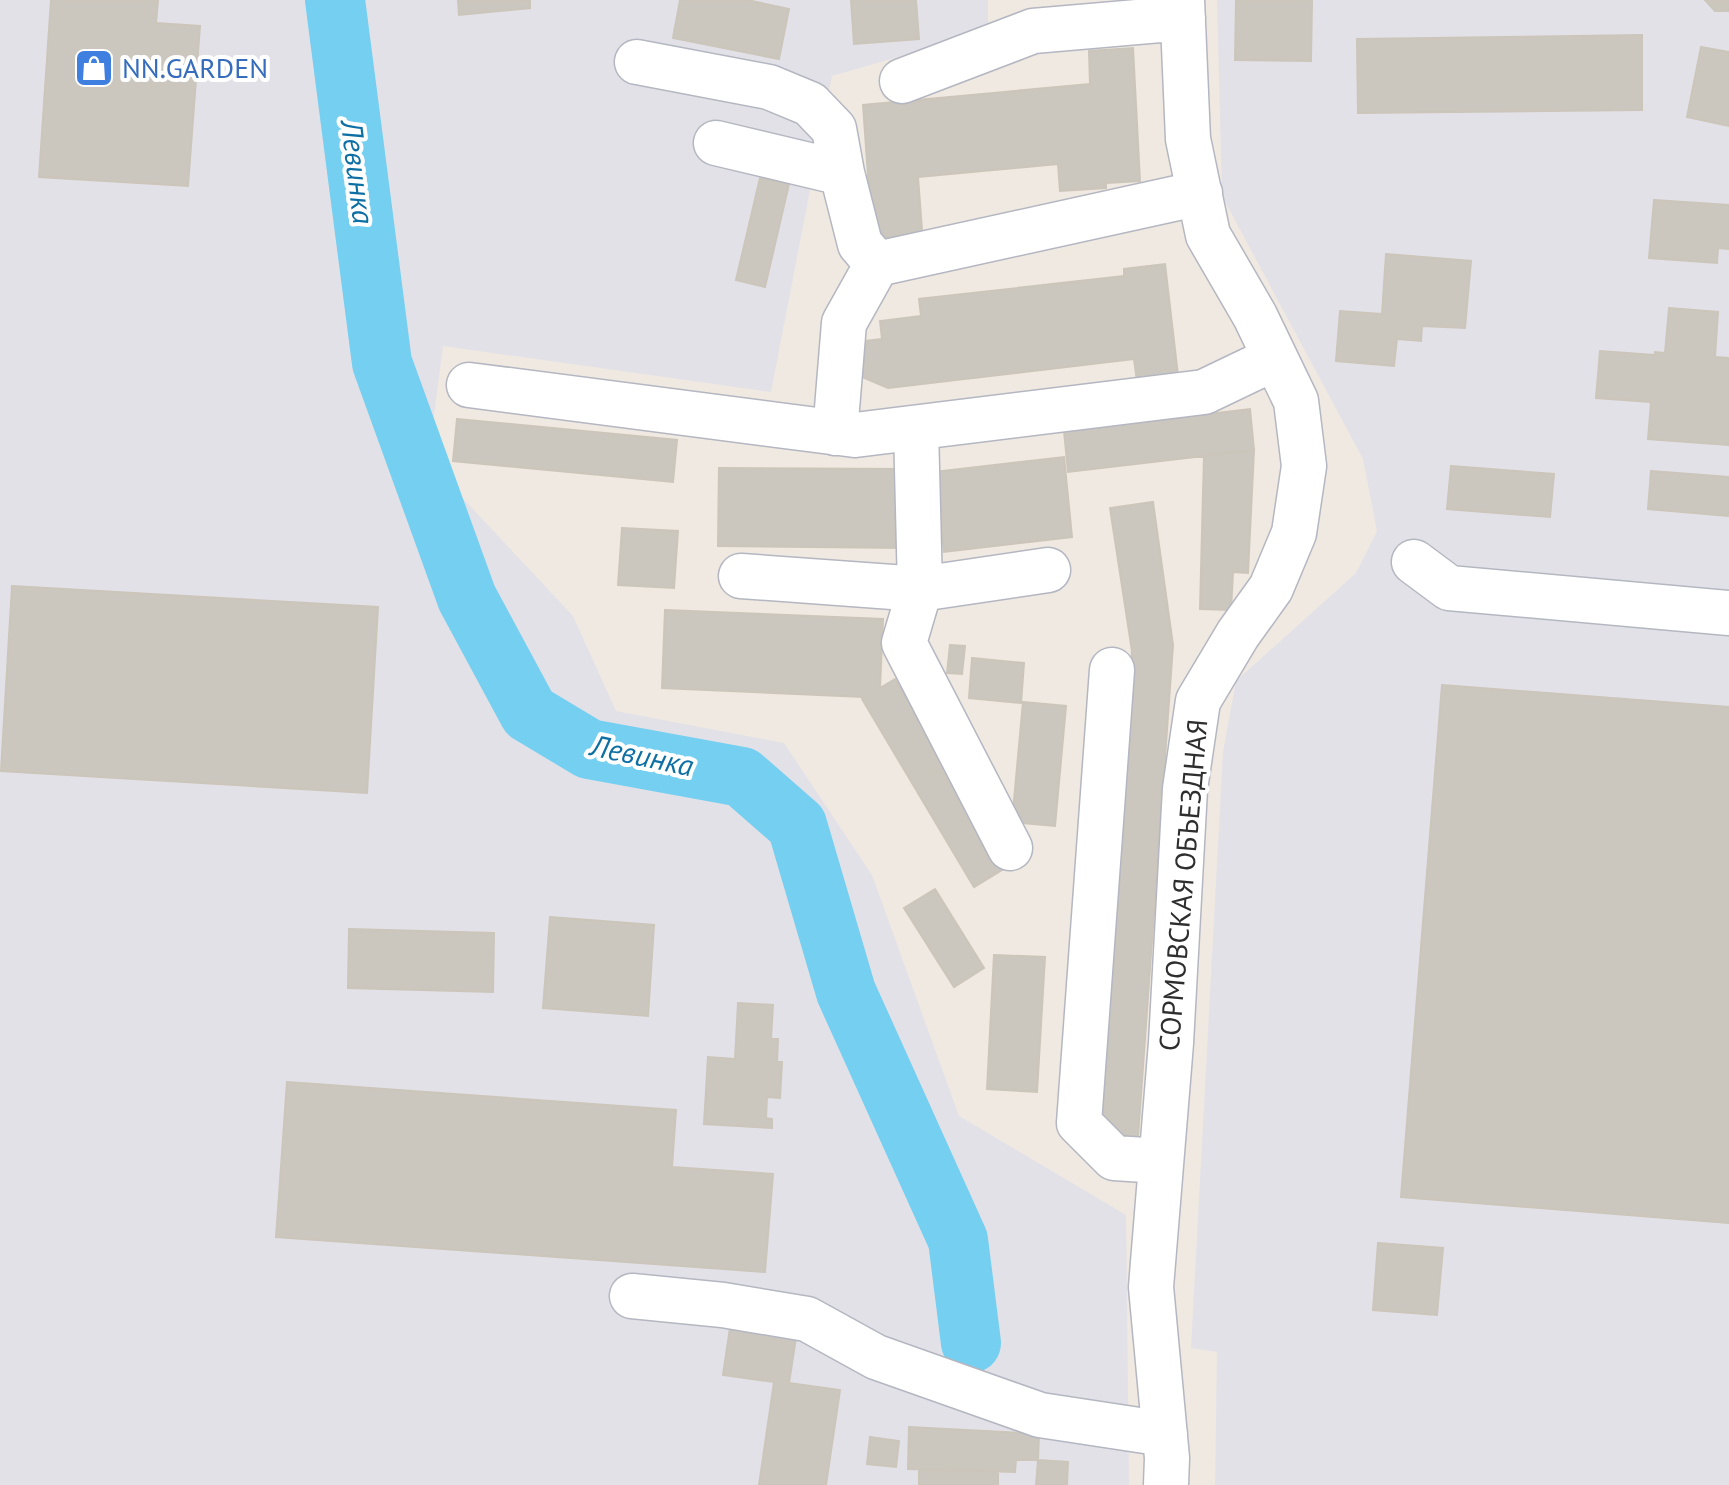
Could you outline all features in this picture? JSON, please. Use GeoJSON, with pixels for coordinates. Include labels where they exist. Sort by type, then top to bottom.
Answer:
{"type":"FeatureCollection","features":[{"type":"Feature","properties":{"kind":"street"},"geometry":{"type":"LineString","coordinates":[[902,81],[1033,31],[1183,9]]}},
{"type":"Feature","properties":{"kind":"street","name":"СОРМОВСКАЯ ОБЪЕЗДНАЯ"},"geometry":{"type":"LineString","coordinates":[[1166,1485],[1165,1434],[1151,1287],[1185,789],[1198,701],[1238,634],[1271,588],[1294,533],[1304,466],[1296,401],[1208,235],[1188,139],[1183,9]]}},
{"type":"Feature","properties":{"kind":"street"},"geometry":{"type":"LineString","coordinates":[[637,62],[769,87],[810,104],[834,129],[860,244],[877,264]]}},
{"type":"Feature","properties":{"kind":"street"},"geometry":{"type":"LineString","coordinates":[[716,143],[842,173]]}},
{"type":"Feature","properties":{"kind":"street"},"geometry":{"type":"LineString","coordinates":[[835,433],[844,323],[877,264],[1200,193]]}},
{"type":"Feature","properties":{"kind":"street"},"geometry":{"type":"LineString","coordinates":[[469,385],[855,435],[1204,392],[1275,358]]}},
{"type":"Feature","properties":{"kind":"street"},"geometry":{"type":"LineString","coordinates":[[916,428],[920,589],[904,643],[1010,848]]}},
{"type":"Feature","properties":{"kind":"street"},"geometry":{"type":"LineString","coordinates":[[1414,562],[1449,588],[1729,613]]}},
{"type":"Feature","properties":{"kind":"street"},"geometry":{"type":"LineString","coordinates":[[741,576],[920,589],[1048,570]]}},
{"type":"Feature","properties":{"kind":"street"},"geometry":{"type":"LineString","coordinates":[[1112,670],[1079,1123],[1114,1158],[1161,1161]]}},
{"type":"Feature","properties":{"kind":"street"},"geometry":{"type":"LineString","coordinates":[[632,1296],[723,1305],[807,1319],[876,1357],[1040,1415],[1165,1434]]}},
{"type":"Feature","properties":{"kind":"shaded area"},"geometry":{"type":"Polygon","coordinates":[[[0,0],[988,0],[988,31],[832,76],[771,392],[443,346],[428,461],[573,616],[616,711],[784,743],[872,875],[959,1116],[1126,1215],[1129,1485],[0,1485],[0,0]]]}},
{"type":"Feature","properties":{"kind":"shaded area"},"geometry":{"type":"Polygon","coordinates":[[[1217,0],[1729,0],[1729,1485],[1215,1485],[1217,1352],[1191,1348],[1223,752],[1236,681],[1356,573],[1377,531],[1363,459],[1222,196],[1217,0]]]}},
{"type":"Feature","properties":{"kind":"building"},"geometry":{"type":"Polygon","coordinates":[[[51,0],[158,0],[156,23],[200,26],[188,186],[39,177],[51,0]]]}},
{"type":"Feature","properties":{"kind":"building"},"geometry":{"type":"Polygon","coordinates":[[[458,0],[530,0],[530,8],[459,15],[458,0]]]}},
{"type":"Feature","properties":{"kind":"building"},"geometry":{"type":"Polygon","coordinates":[[[680,0],[747,0],[789,9],[779,59],[673,38],[680,0]]]}},
{"type":"Feature","properties":{"kind":"building"},"geometry":{"type":"Polygon","coordinates":[[[851,0],[916,0],[919,39],[854,44],[851,0]]]}},
{"type":"Feature","properties":{"kind":"building"},"geometry":{"type":"Polygon","coordinates":[[[1236,0],[1312,0],[1311,61],[1235,60],[1236,0]]]}},
{"type":"Feature","properties":{"kind":"building"},"geometry":{"type":"Polygon","coordinates":[[[1705,0],[1729,0],[1729,11],[1715,11],[1705,0]]]}},
{"type":"Feature","properties":{"kind":"building"},"geometry":{"type":"Polygon","coordinates":[[[1642,35],[1642,110],[1358,113],[1357,39],[1642,35]]]}},
{"type":"Feature","properties":{"kind":"building"},"geometry":{"type":"Polygon","coordinates":[[[1701,47],[1729,52],[1729,126],[1687,117],[1701,47]]]}},
{"type":"Feature","properties":{"kind":"building"},"geometry":{"type":"Polygon","coordinates":[[[1133,48],[1140,181],[1106,183],[1106,188],[1060,191],[1058,164],[918,177],[923,243],[873,246],[863,105],[1090,84],[1089,51],[1133,48]]]}},
{"type":"Feature","properties":{"kind":"building"},"geometry":{"type":"Polygon","coordinates":[[[760,178],[789,184],[765,287],[736,280],[760,178]]]}},
{"type":"Feature","properties":{"kind":"building"},"geometry":{"type":"Polygon","coordinates":[[[1654,200],[1729,205],[1729,249],[1718,248],[1717,263],[1649,258],[1654,200]]]}},
{"type":"Feature","properties":{"kind":"building"},"geometry":{"type":"Polygon","coordinates":[[[1386,254],[1471,261],[1465,328],[1422,326],[1421,341],[1397,339],[1394,366],[1336,361],[1340,311],[1382,314],[1386,254]]]}},
{"type":"Feature","properties":{"kind":"building"},"geometry":{"type":"Polygon","coordinates":[[[1165,264],[1179,384],[1138,389],[1134,359],[888,388],[860,376],[857,342],[882,339],[880,321],[921,316],[919,299],[1124,276],[1124,269],[1165,264]]]}},
{"type":"Feature","properties":{"kind":"building"},"geometry":{"type":"Polygon","coordinates":[[[1669,308],[1718,312],[1715,357],[1729,358],[1729,445],[1648,439],[1651,402],[1596,398],[1600,351],[1665,353],[1669,308]]]}},
{"type":"Feature","properties":{"kind":"building"},"geometry":{"type":"Polygon","coordinates":[[[1250,409],[1254,450],[1068,472],[1064,431],[1250,409]]]}},
{"type":"Feature","properties":{"kind":"building"},"geometry":{"type":"Polygon","coordinates":[[[457,419],[677,440],[673,482],[453,461],[457,419]]]}},
{"type":"Feature","properties":{"kind":"building"},"geometry":{"type":"Polygon","coordinates":[[[1254,450],[1248,573],[1233,572],[1231,610],[1200,609],[1204,456],[1254,450]]]}},
{"type":"Feature","properties":{"kind":"building"},"geometry":{"type":"Polygon","coordinates":[[[1064,457],[1072,537],[944,552],[935,472],[1064,457]]]}},
{"type":"Feature","properties":{"kind":"building"},"geometry":{"type":"Polygon","coordinates":[[[1451,466],[1554,474],[1550,517],[1447,509],[1451,466]]]}},
{"type":"Feature","properties":{"kind":"building"},"geometry":{"type":"Polygon","coordinates":[[[719,468],[903,469],[903,548],[718,546],[719,468]]]}},
{"type":"Feature","properties":{"kind":"building"},"geometry":{"type":"Polygon","coordinates":[[[1651,471],[1729,477],[1729,516],[1648,509],[1651,471]]]}},
{"type":"Feature","properties":{"kind":"building"},"geometry":{"type":"Polygon","coordinates":[[[1153,502],[1173,645],[1138,1137],[1097,1135],[1132,651],[1110,508],[1153,502]]]}},
{"type":"Feature","properties":{"kind":"building"},"geometry":{"type":"Polygon","coordinates":[[[622,528],[678,531],[674,588],[618,585],[622,528]]]}},
{"type":"Feature","properties":{"kind":"building"},"geometry":{"type":"Polygon","coordinates":[[[12,586],[378,607],[367,793],[1,771],[12,586]]]}},
{"type":"Feature","properties":{"kind":"building"},"geometry":{"type":"Polygon","coordinates":[[[665,610],[883,619],[880,688],[895,679],[1007,867],[974,887],[862,699],[864,697],[662,688],[665,610]]]}},
{"type":"Feature","properties":{"kind":"building"},"geometry":{"type":"Polygon","coordinates":[[[950,645],[965,646],[962,674],[947,673],[950,645]]]}},
{"type":"Feature","properties":{"kind":"building"},"geometry":{"type":"Polygon","coordinates":[[[972,658],[1024,663],[1021,703],[969,698],[972,658]]]}},
{"type":"Feature","properties":{"kind":"building"},"geometry":{"type":"Polygon","coordinates":[[[1442,685],[1729,707],[1729,1223],[1401,1197],[1442,685]]]}},
{"type":"Feature","properties":{"kind":"building"},"geometry":{"type":"Polygon","coordinates":[[[1023,702],[1066,706],[1055,826],[1012,822],[1023,702]]]}},
{"type":"Feature","properties":{"kind":"building"},"geometry":{"type":"Polygon","coordinates":[[[935,889],[984,968],[954,987],[904,908],[935,889]]]}},
{"type":"Feature","properties":{"kind":"building"},"geometry":{"type":"Polygon","coordinates":[[[550,917],[654,925],[648,1016],[543,1008],[550,917]]]}},
{"type":"Feature","properties":{"kind":"building"},"geometry":{"type":"Polygon","coordinates":[[[349,929],[494,933],[493,992],[348,988],[349,929]]]}},
{"type":"Feature","properties":{"kind":"building"},"geometry":{"type":"Polygon","coordinates":[[[994,955],[1045,957],[1037,1092],[987,1089],[994,955]]]}},
{"type":"Feature","properties":{"kind":"building"},"geometry":{"type":"Polygon","coordinates":[[[738,1003],[773,1005],[771,1039],[778,1039],[777,1062],[782,1062],[780,1098],[767,1097],[766,1118],[772,1119],[772,1128],[704,1124],[708,1057],[735,1059],[738,1003]]]}},
{"type":"Feature","properties":{"kind":"building"},"geometry":{"type":"Polygon","coordinates":[[[287,1082],[676,1110],[672,1167],[773,1174],[765,1272],[276,1237],[287,1082]]]}},
{"type":"Feature","properties":{"kind":"building"},"geometry":{"type":"Polygon","coordinates":[[[1378,1243],[1443,1248],[1437,1315],[1373,1310],[1378,1243]]]}},
{"type":"Feature","properties":{"kind":"building"},"geometry":{"type":"Polygon","coordinates":[[[731,1321],[797,1331],[789,1383],[840,1390],[826,1485],[759,1485],[774,1382],[723,1375],[731,1321]]]}},
{"type":"Feature","properties":{"kind":"building"},"geometry":{"type":"Polygon","coordinates":[[[909,1427],[1039,1434],[1038,1460],[1016,1460],[1015,1472],[908,1469],[909,1427]]]}},
{"type":"Feature","properties":{"kind":"building"},"geometry":{"type":"Polygon","coordinates":[[[870,1437],[899,1441],[896,1467],[867,1464],[870,1437]]]}},
{"type":"Feature","properties":{"kind":"building"},"geometry":{"type":"Polygon","coordinates":[[[1038,1460],[1068,1462],[1067,1485],[1036,1485],[1038,1460]]]}},
{"type":"Feature","properties":{"kind":"building"},"geometry":{"type":"Polygon","coordinates":[[[919,1469],[998,1471],[998,1485],[919,1485],[919,1469]]]}},
{"type":"Feature","properties":{"kind":"waterway","name":"Левинка"},"geometry":{"type":"LineString","coordinates":[[335,0],[382,363],[467,598],[529,713],[589,749],[742,777],[797,825],[846,992],[958,1240],[971,1343]]}},
{"type":"Feature","properties":{"kind":"place","name":"NN.GARDEN"},"geometry":{"type":"Point","coordinates":[94,68]}}]}
